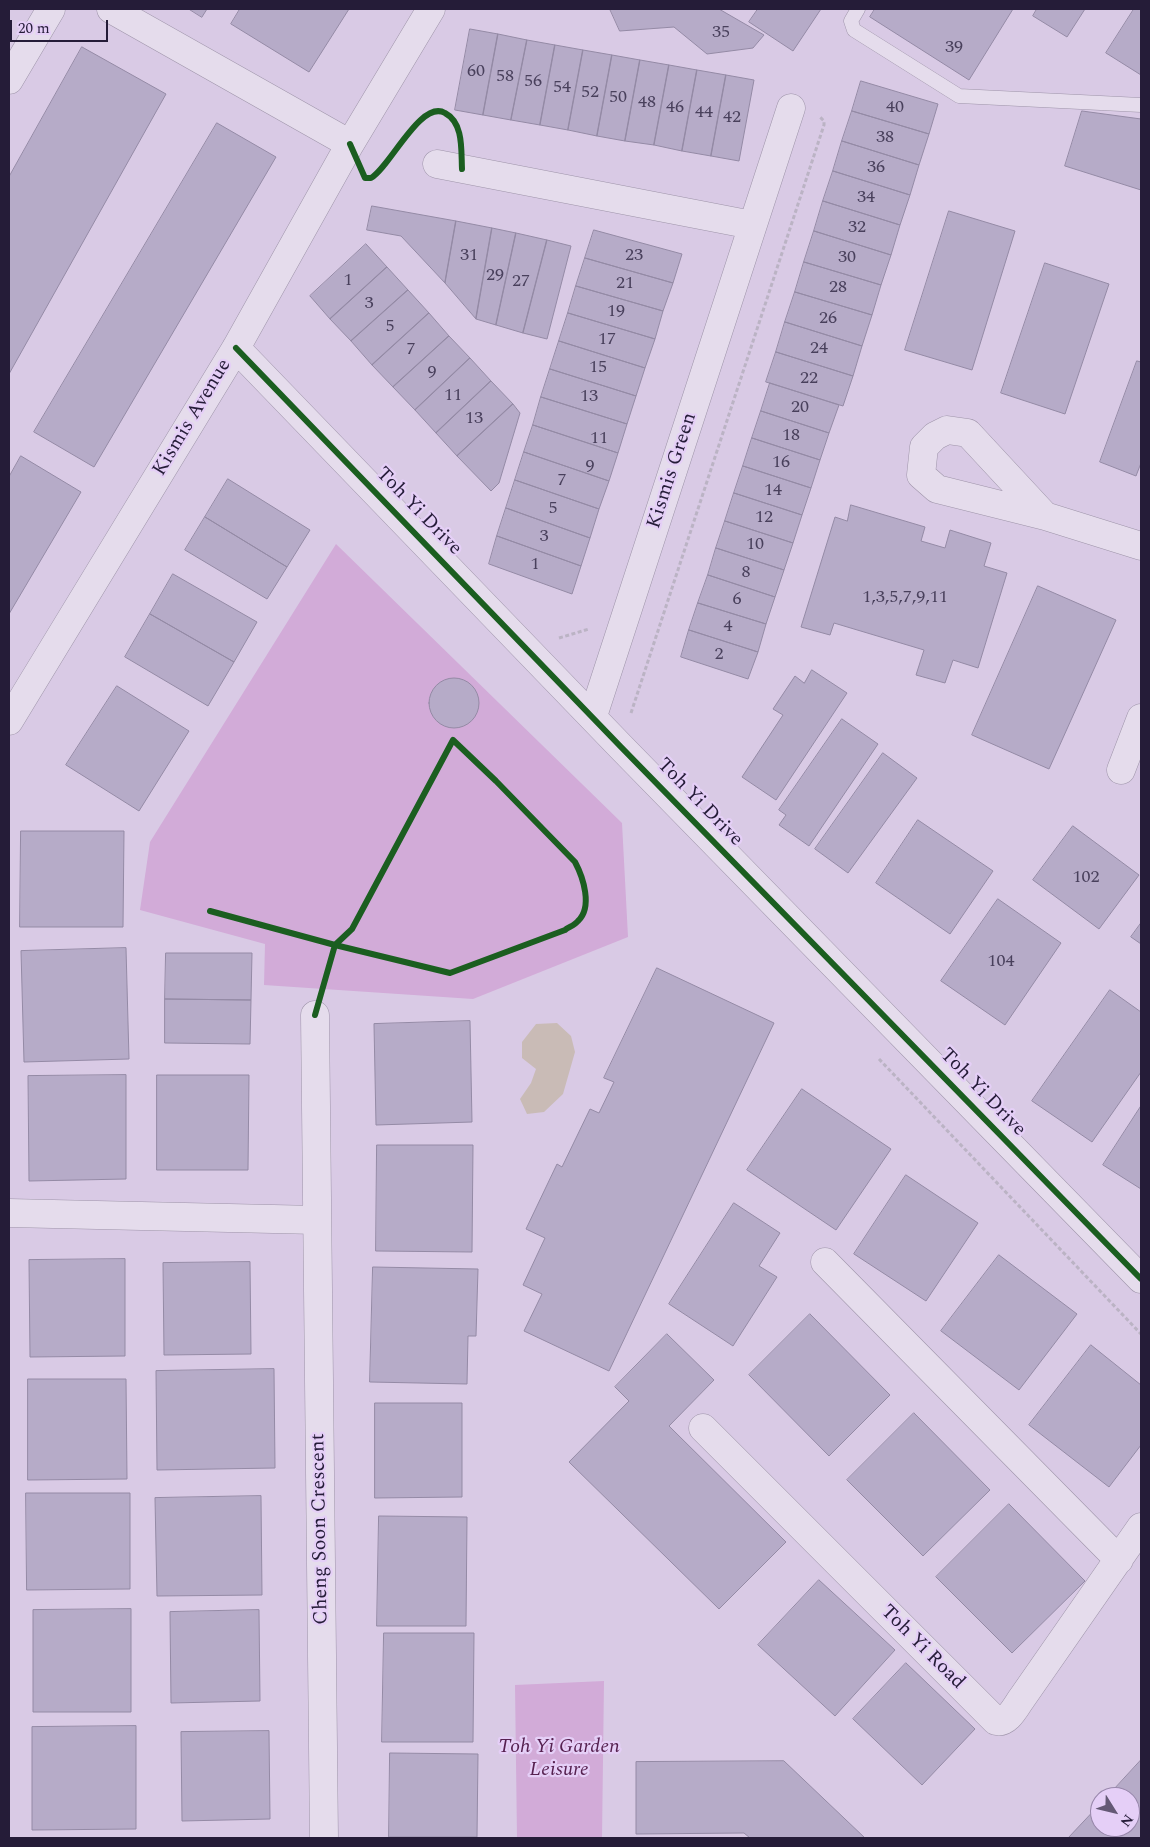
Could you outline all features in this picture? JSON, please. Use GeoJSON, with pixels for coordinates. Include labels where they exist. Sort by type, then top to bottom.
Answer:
{"type":"FeatureCollection","features":[{"type":"Feature","properties":{"kind":"street"},"geometry":{"type":"LineString","coordinates":[[9,80],[51,9]]}},
{"type":"Feature","properties":{"kind":"street"},"geometry":{"type":"LineString","coordinates":[[111,9],[350,144]]}},
{"type":"Feature","properties":{"kind":"street","name":"Kismis Avenue"},"geometry":{"type":"LineString","coordinates":[[9,721],[236,348],[350,144],[431,9]]}},
{"type":"Feature","properties":{"kind":"street","name":"Kismis Green"},"geometry":{"type":"LineString","coordinates":[[593,716],[791,108]]}},
{"type":"Feature","properties":{"kind":"street"},"geometry":{"type":"LineString","coordinates":[[437,164],[752,225]]}},
{"type":"Feature","properties":{"kind":"street","name":"Toh Yi Drive"},"geometry":{"type":"LineString","coordinates":[[236,348],[593,716],[621,748],[1141,1279]]}},
{"type":"Feature","properties":{"kind":"street"},"geometry":{"type":"LineString","coordinates":[[1045,516],[1141,546]]}},
{"type":"Feature","properties":{"kind":"street"},"geometry":{"type":"LineString","coordinates":[[1121,770],[1141,718]]}},
{"type":"Feature","properties":{"kind":"street","name":"Cheng Soon Crescent"},"geometry":{"type":"LineString","coordinates":[[315,1015],[324,1838]]}},
{"type":"Feature","properties":{"kind":"street"},"geometry":{"type":"LineString","coordinates":[[9,1213],[318,1220]]}},
{"type":"Feature","properties":{"kind":"street"},"geometry":{"type":"LineString","coordinates":[[825,1262],[1119,1560]]}},
{"type":"Feature","properties":{"kind":"street","name":"Toh Yi Road"},"geometry":{"type":"LineString","coordinates":[[703,1428],[996,1721],[1006,1720],[1141,1527]]}},
{"type":"Feature","properties":{"kind":"lane"},"geometry":{"type":"LineString","coordinates":[[858,9],[851,21],[854,30],[959,96],[1141,106]]}},
{"type":"Feature","properties":{"kind":"path"},"geometry":{"type":"LineString","coordinates":[[621,748],[824,125],[822,117],[791,108]]}},
{"type":"Feature","properties":{"kind":"path"},"geometry":{"type":"LineString","coordinates":[[555,639],[583,632],[590,628]]}},
{"type":"Feature","properties":{"kind":"green space"},"geometry":{"type":"Polygon","coordinates":[[[336,544],[622,823],[628,937],[473,999],[264,985],[265,944],[140,910],[150,842],[336,544]]]}},
{"type":"Feature","properties":{"kind":"green space","name":"Toh Yi Garden Leisure"},"geometry":{"type":"Polygon","coordinates":[[[604,1681],[602,1838],[517,1838],[515,1685],[604,1681]]]}},
{"type":"Feature","properties":{"kind":"shaded area"},"geometry":{"type":"Polygon","coordinates":[[[557,1023],[571,1036],[575,1052],[563,1094],[544,1112],[527,1114],[520,1099],[531,1083],[536,1069],[522,1058],[522,1042],[536,1024],[557,1023]]]}},
{"type":"Feature","properties":{"kind":"building"},"geometry":{"type":"Polygon","coordinates":[[[189,9],[207,9],[202,17],[189,9]]]}},
{"type":"Feature","properties":{"kind":"building"},"geometry":{"type":"Polygon","coordinates":[[[240,9],[349,9],[309,72],[231,24],[240,9]]]}},
{"type":"Feature","properties":{"kind":"building"},"geometry":{"type":"Polygon","coordinates":[[[610,9],[719,9],[764,35],[753,48],[707,54],[674,27],[620,31],[610,9]]]}},
{"type":"Feature","properties":{"kind":"building"},"geometry":{"type":"Polygon","coordinates":[[[758,9],[821,9],[793,51],[749,22],[758,9]]]}},
{"type":"Feature","properties":{"kind":"building"},"geometry":{"type":"Polygon","coordinates":[[[875,9],[1013,9],[969,80],[870,17],[875,9]]]}},
{"type":"Feature","properties":{"kind":"building"},"geometry":{"type":"Polygon","coordinates":[[[1037,9],[1085,9],[1067,37],[1033,16],[1037,9]]]}},
{"type":"Feature","properties":{"kind":"building"},"geometry":{"type":"Polygon","coordinates":[[[1134,9],[1141,9],[1141,75],[1106,53],[1134,9]]]}},
{"type":"Feature","properties":{"kind":"building"},"geometry":{"type":"Polygon","coordinates":[[[470,29],[498,34],[483,115],[455,110],[470,29]]]}},
{"type":"Feature","properties":{"kind":"building"},"geometry":{"type":"Polygon","coordinates":[[[498,34],[527,40],[511,120],[483,115],[498,34]]]}},
{"type":"Feature","properties":{"kind":"building"},"geometry":{"type":"Polygon","coordinates":[[[527,40],[555,45],[540,125],[511,120],[527,40]]]}},
{"type":"Feature","properties":{"kind":"building"},"geometry":{"type":"Polygon","coordinates":[[[555,45],[583,50],[568,130],[540,125],[555,45]]]}},
{"type":"Feature","properties":{"kind":"building"},"geometry":{"type":"Polygon","coordinates":[[[82,47],[166,94],[9,374],[9,177],[82,47]]]}},
{"type":"Feature","properties":{"kind":"building"},"geometry":{"type":"Polygon","coordinates":[[[583,50],[612,55],[597,136],[568,130],[583,50]]]}},
{"type":"Feature","properties":{"kind":"building"},"geometry":{"type":"Polygon","coordinates":[[[612,55],[640,60],[625,141],[597,136],[612,55]]]}},
{"type":"Feature","properties":{"kind":"building"},"geometry":{"type":"Polygon","coordinates":[[[640,60],[669,65],[654,145],[625,141],[640,60]]]}},
{"type":"Feature","properties":{"kind":"building"},"geometry":{"type":"Polygon","coordinates":[[[669,65],[697,70],[682,151],[654,145],[669,65]]]}},
{"type":"Feature","properties":{"kind":"building"},"geometry":{"type":"Polygon","coordinates":[[[697,70],[726,75],[711,156],[682,151],[697,70]]]}},
{"type":"Feature","properties":{"kind":"building"},"geometry":{"type":"Polygon","coordinates":[[[726,75],[754,80],[739,161],[711,156],[726,75]]]}},
{"type":"Feature","properties":{"kind":"building"},"geometry":{"type":"Polygon","coordinates":[[[861,81],[938,104],[929,134],[852,111],[861,81]]]}},
{"type":"Feature","properties":{"kind":"building"},"geometry":{"type":"Polygon","coordinates":[[[852,111],[929,134],[919,165],[842,141],[852,111]]]}},
{"type":"Feature","properties":{"kind":"building"},"geometry":{"type":"Polygon","coordinates":[[[1082,111],[1141,119],[1141,190],[1065,166],[1082,111]]]}},
{"type":"Feature","properties":{"kind":"building"},"geometry":{"type":"Polygon","coordinates":[[[217,123],[276,157],[94,467],[34,432],[217,123]]]}},
{"type":"Feature","properties":{"kind":"building"},"geometry":{"type":"Polygon","coordinates":[[[842,141],[919,165],[910,195],[833,171],[842,141]]]}},
{"type":"Feature","properties":{"kind":"building"},"geometry":{"type":"Polygon","coordinates":[[[833,171],[910,195],[900,225],[823,201],[833,171]]]}},
{"type":"Feature","properties":{"kind":"building"},"geometry":{"type":"Polygon","coordinates":[[[823,201],[900,225],[891,255],[814,231],[823,201]]]}},
{"type":"Feature","properties":{"kind":"building"},"geometry":{"type":"Polygon","coordinates":[[[372,206],[456,221],[445,283],[401,236],[367,230],[372,206]]]}},
{"type":"Feature","properties":{"kind":"building"},"geometry":{"type":"Polygon","coordinates":[[[949,211],[1015,231],[972,370],[905,350],[949,211]]]}},
{"type":"Feature","properties":{"kind":"building"},"geometry":{"type":"Polygon","coordinates":[[[456,221],[492,228],[476,319],[445,283],[456,221]]]}},
{"type":"Feature","properties":{"kind":"building"},"geometry":{"type":"Polygon","coordinates":[[[492,228],[516,233],[496,325],[476,319],[492,228]]]}},
{"type":"Feature","properties":{"kind":"building"},"geometry":{"type":"Polygon","coordinates":[[[594,230],[682,254],[673,283],[585,258],[594,230]]]}},
{"type":"Feature","properties":{"kind":"building"},"geometry":{"type":"Polygon","coordinates":[[[814,231],[891,255],[881,285],[804,262],[814,231]]]}},
{"type":"Feature","properties":{"kind":"building"},"geometry":{"type":"Polygon","coordinates":[[[516,233],[547,240],[523,333],[496,325],[516,233]]]}},
{"type":"Feature","properties":{"kind":"building"},"geometry":{"type":"Polygon","coordinates":[[[547,240],[571,246],[547,339],[523,333],[547,240]]]}},
{"type":"Feature","properties":{"kind":"building"},"geometry":{"type":"Polygon","coordinates":[[[366,244],[387,267],[330,319],[310,296],[366,244]]]}},
{"type":"Feature","properties":{"kind":"building"},"geometry":{"type":"Polygon","coordinates":[[[585,258],[673,283],[663,311],[576,286],[585,258]]]}},
{"type":"Feature","properties":{"kind":"building"},"geometry":{"type":"Polygon","coordinates":[[[804,262],[881,285],[872,315],[795,292],[804,262]]]}},
{"type":"Feature","properties":{"kind":"building"},"geometry":{"type":"Polygon","coordinates":[[[1045,263],[1109,284],[1065,414],[1001,393],[1045,263]]]}},
{"type":"Feature","properties":{"kind":"building"},"geometry":{"type":"Polygon","coordinates":[[[387,267],[408,290],[351,341],[330,319],[387,267]]]}},
{"type":"Feature","properties":{"kind":"building"},"geometry":{"type":"Polygon","coordinates":[[[576,286],[663,311],[655,339],[568,313],[576,286]]]}},
{"type":"Feature","properties":{"kind":"building"},"geometry":{"type":"Polygon","coordinates":[[[408,290],[429,313],[372,365],[351,341],[408,290]]]}},
{"type":"Feature","properties":{"kind":"building"},"geometry":{"type":"Polygon","coordinates":[[[795,292],[872,315],[862,346],[785,322],[795,292]]]}},
{"type":"Feature","properties":{"kind":"building"},"geometry":{"type":"Polygon","coordinates":[[[429,313],[449,336],[393,387],[372,365],[429,313]]]}},
{"type":"Feature","properties":{"kind":"building"},"geometry":{"type":"Polygon","coordinates":[[[568,313],[655,339],[645,368],[559,341],[568,313]]]}},
{"type":"Feature","properties":{"kind":"building"},"geometry":{"type":"Polygon","coordinates":[[[785,322],[862,346],[853,376],[776,352],[785,322]]]}},
{"type":"Feature","properties":{"kind":"building"},"geometry":{"type":"Polygon","coordinates":[[[449,336],[470,358],[415,410],[393,387],[449,336]]]}},
{"type":"Feature","properties":{"kind":"building"},"geometry":{"type":"Polygon","coordinates":[[[559,341],[645,368],[636,396],[550,369],[559,341]]]}},
{"type":"Feature","properties":{"kind":"building"},"geometry":{"type":"Polygon","coordinates":[[[776,352],[853,376],[843,406],[766,382],[776,352]]]}},
{"type":"Feature","properties":{"kind":"building"},"geometry":{"type":"Polygon","coordinates":[[[470,358],[491,381],[436,433],[415,410],[470,358]]]}},
{"type":"Feature","properties":{"kind":"building"},"geometry":{"type":"Polygon","coordinates":[[[1137,361],[1141,362],[1141,463],[1136,476],[1100,462],[1137,361]]]}},
{"type":"Feature","properties":{"kind":"building"},"geometry":{"type":"Polygon","coordinates":[[[550,369],[636,396],[627,424],[541,397],[550,369]]]}},
{"type":"Feature","properties":{"kind":"building"},"geometry":{"type":"Polygon","coordinates":[[[491,381],[513,404],[457,456],[436,433],[491,381]]]}},
{"type":"Feature","properties":{"kind":"building"},"geometry":{"type":"Polygon","coordinates":[[[770,383],[839,405],[829,433],[761,411],[770,383]]]}},
{"type":"Feature","properties":{"kind":"building"},"geometry":{"type":"Polygon","coordinates":[[[541,397],[627,424],[618,453],[533,425],[541,397]]]}},
{"type":"Feature","properties":{"kind":"building"},"geometry":{"type":"Polygon","coordinates":[[[513,404],[520,413],[499,483],[491,491],[457,456],[513,404]]]}},
{"type":"Feature","properties":{"kind":"building"},"geometry":{"type":"Polygon","coordinates":[[[761,411],[829,433],[820,460],[752,438],[761,411]]]}},
{"type":"Feature","properties":{"kind":"building"},"geometry":{"type":"Polygon","coordinates":[[[533,425],[618,453],[609,481],[524,452],[533,425]]]}},
{"type":"Feature","properties":{"kind":"building"},"geometry":{"type":"Polygon","coordinates":[[[752,438],[820,460],[811,488],[743,466],[752,438]]]}},
{"type":"Feature","properties":{"kind":"building"},"geometry":{"type":"Polygon","coordinates":[[[524,452],[609,481],[599,509],[515,480],[524,452]]]}},
{"type":"Feature","properties":{"kind":"building"},"geometry":{"type":"Polygon","coordinates":[[[21,456],[81,492],[9,614],[9,477],[21,456]]]}},
{"type":"Feature","properties":{"kind":"building"},"geometry":{"type":"Polygon","coordinates":[[[743,466],[811,488],[802,515],[734,493],[743,466]]]}},
{"type":"Feature","properties":{"kind":"building"},"geometry":{"type":"Polygon","coordinates":[[[228,479],[310,530],[287,567],[205,517],[228,479]]]}},
{"type":"Feature","properties":{"kind":"building"},"geometry":{"type":"Polygon","coordinates":[[[515,480],[599,509],[590,538],[506,508],[515,480]]]}},
{"type":"Feature","properties":{"kind":"building"},"geometry":{"type":"Polygon","coordinates":[[[734,493],[802,515],[793,543],[725,521],[734,493]]]}},
{"type":"Feature","properties":{"kind":"building"},"geometry":{"type":"Polygon","coordinates":[[[851,505],[925,527],[921,541],[945,548],[950,530],[991,543],[984,566],[1007,573],[978,668],[953,660],[945,683],[916,675],[924,650],[834,623],[830,635],[801,627],[835,517],[847,521],[851,505]]]}},
{"type":"Feature","properties":{"kind":"building"},"geometry":{"type":"Polygon","coordinates":[[[506,508],[590,538],[581,566],[497,536],[506,508]]]}},
{"type":"Feature","properties":{"kind":"building"},"geometry":{"type":"Polygon","coordinates":[[[205,517],[287,567],[267,599],[185,550],[205,517]]]}},
{"type":"Feature","properties":{"kind":"building"},"geometry":{"type":"Polygon","coordinates":[[[725,521],[793,543],[784,570],[716,548],[725,521]]]}},
{"type":"Feature","properties":{"kind":"building"},"geometry":{"type":"Polygon","coordinates":[[[497,536],[581,566],[572,594],[489,564],[497,536]]]}},
{"type":"Feature","properties":{"kind":"building"},"geometry":{"type":"Polygon","coordinates":[[[716,548],[784,570],[775,597],[708,575],[716,548]]]}},
{"type":"Feature","properties":{"kind":"building"},"geometry":{"type":"Polygon","coordinates":[[[173,574],[257,622],[234,662],[150,614],[173,574]]]}},
{"type":"Feature","properties":{"kind":"building"},"geometry":{"type":"Polygon","coordinates":[[[708,575],[775,597],[766,624],[698,603],[708,575]]]}},
{"type":"Feature","properties":{"kind":"building"},"geometry":{"type":"Polygon","coordinates":[[[1038,586],[1116,620],[1049,769],[972,735],[1038,586]]]}},
{"type":"Feature","properties":{"kind":"building"},"geometry":{"type":"Polygon","coordinates":[[[698,603],[766,624],[758,652],[689,630],[698,603]]]}},
{"type":"Feature","properties":{"kind":"building"},"geometry":{"type":"Polygon","coordinates":[[[150,614],[234,662],[208,706],[125,657],[150,614]]]}},
{"type":"Feature","properties":{"kind":"building"},"geometry":{"type":"Polygon","coordinates":[[[689,630],[758,652],[748,679],[681,657],[689,630]]]}},
{"type":"Feature","properties":{"kind":"building"},"geometry":{"type":"Polygon","coordinates":[[[812,670],[847,693],[776,800],[742,777],[783,715],[773,709],[795,676],[804,683],[812,670]]]}},
{"type":"Feature","properties":{"kind":"building"},"geometry":{"type":"Polygon","coordinates":[[[459,678],[472,685],[478,693],[478,713],[472,721],[464,727],[449,728],[436,721],[430,713],[429,698],[436,685],[444,679],[459,678]]]}},
{"type":"Feature","properties":{"kind":"building"},"geometry":{"type":"Polygon","coordinates":[[[117,686],[189,731],[139,811],[66,765],[117,686]]]}},
{"type":"Feature","properties":{"kind":"building"},"geometry":{"type":"Polygon","coordinates":[[[842,719],[878,744],[809,846],[779,825],[786,815],[779,810],[842,719]]]}},
{"type":"Feature","properties":{"kind":"building"},"geometry":{"type":"Polygon","coordinates":[[[883,753],[917,778],[848,873],[815,849],[883,753]]]}},
{"type":"Feature","properties":{"kind":"building"},"geometry":{"type":"Polygon","coordinates":[[[918,820],[993,871],[950,934],[876,883],[918,820]]]}},
{"type":"Feature","properties":{"kind":"building"},"geometry":{"type":"Polygon","coordinates":[[[1073,826],[1139,875],[1099,929],[1033,880],[1073,826]]]}},
{"type":"Feature","properties":{"kind":"building"},"geometry":{"type":"Polygon","coordinates":[[[21,831],[124,831],[123,927],[20,927],[21,831]]]}},
{"type":"Feature","properties":{"kind":"building"},"geometry":{"type":"Polygon","coordinates":[[[998,899],[1061,943],[1005,1025],[941,981],[998,899]]]}},
{"type":"Feature","properties":{"kind":"building"},"geometry":{"type":"Polygon","coordinates":[[[1141,923],[1141,944],[1131,937],[1141,923]]]}},
{"type":"Feature","properties":{"kind":"building"},"geometry":{"type":"Polygon","coordinates":[[[126,948],[129,1059],[24,1062],[21,951],[126,948]]]}},
{"type":"Feature","properties":{"kind":"building"},"geometry":{"type":"Polygon","coordinates":[[[166,953],[252,953],[251,1000],[165,999],[166,953]]]}},
{"type":"Feature","properties":{"kind":"building"},"geometry":{"type":"Polygon","coordinates":[[[657,968],[774,1023],[609,1371],[524,1331],[542,1294],[523,1285],[545,1238],[526,1229],[557,1164],[562,1167],[590,1109],[599,1113],[614,1082],[604,1078],[657,968]]]}},
{"type":"Feature","properties":{"kind":"building"},"geometry":{"type":"Polygon","coordinates":[[[1110,990],[1141,1012],[1141,1072],[1092,1142],[1032,1101],[1110,990]]]}},
{"type":"Feature","properties":{"kind":"building"},"geometry":{"type":"Polygon","coordinates":[[[165,999],[251,1000],[250,1044],[165,1043],[165,999]]]}},
{"type":"Feature","properties":{"kind":"building"},"geometry":{"type":"Polygon","coordinates":[[[470,1021],[472,1122],[376,1125],[374,1024],[470,1021]]]}},
{"type":"Feature","properties":{"kind":"building"},"geometry":{"type":"Polygon","coordinates":[[[126,1075],[126,1179],[29,1181],[28,1076],[126,1075]]]}},
{"type":"Feature","properties":{"kind":"building"},"geometry":{"type":"Polygon","coordinates":[[[157,1075],[249,1075],[248,1170],[157,1170],[157,1075]]]}},
{"type":"Feature","properties":{"kind":"building"},"geometry":{"type":"Polygon","coordinates":[[[802,1089],[891,1149],[836,1230],[747,1170],[802,1089]]]}},
{"type":"Feature","properties":{"kind":"building"},"geometry":{"type":"Polygon","coordinates":[[[1141,1106],[1141,1189],[1103,1165],[1141,1106]]]}},
{"type":"Feature","properties":{"kind":"building"},"geometry":{"type":"Polygon","coordinates":[[[377,1145],[473,1145],[472,1252],[376,1251],[377,1145]]]}},
{"type":"Feature","properties":{"kind":"building"},"geometry":{"type":"Polygon","coordinates":[[[906,1175],[978,1223],[926,1301],[854,1254],[906,1175]]]}},
{"type":"Feature","properties":{"kind":"building"},"geometry":{"type":"Polygon","coordinates":[[[734,1203],[780,1233],[759,1266],[777,1277],[733,1346],[669,1304],[734,1203]]]}},
{"type":"Feature","properties":{"kind":"building"},"geometry":{"type":"Polygon","coordinates":[[[999,1255],[1077,1314],[1019,1390],[941,1331],[999,1255]]]}},
{"type":"Feature","properties":{"kind":"building"},"geometry":{"type":"Polygon","coordinates":[[[125,1259],[125,1356],[30,1357],[29,1260],[125,1259]]]}},
{"type":"Feature","properties":{"kind":"building"},"geometry":{"type":"Polygon","coordinates":[[[250,1262],[251,1354],[164,1355],[163,1263],[250,1262]]]}},
{"type":"Feature","properties":{"kind":"building"},"geometry":{"type":"Polygon","coordinates":[[[373,1267],[478,1269],[476,1336],[468,1336],[467,1384],[370,1382],[373,1267]]]}},
{"type":"Feature","properties":{"kind":"building"},"geometry":{"type":"Polygon","coordinates":[[[810,1314],[890,1395],[829,1456],[749,1375],[810,1314]]]}},
{"type":"Feature","properties":{"kind":"building"},"geometry":{"type":"Polygon","coordinates":[[[667,1334],[714,1380],[669,1426],[786,1542],[719,1609],[569,1462],[629,1401],[615,1387],[667,1334]]]}},
{"type":"Feature","properties":{"kind":"building"},"geometry":{"type":"Polygon","coordinates":[[[1091,1345],[1141,1385],[1141,1445],[1109,1487],[1029,1425],[1091,1345]]]}},
{"type":"Feature","properties":{"kind":"building"},"geometry":{"type":"Polygon","coordinates":[[[274,1369],[275,1468],[157,1470],[156,1371],[274,1369]]]}},
{"type":"Feature","properties":{"kind":"building"},"geometry":{"type":"Polygon","coordinates":[[[28,1379],[126,1379],[127,1479],[28,1480],[28,1379]]]}},
{"type":"Feature","properties":{"kind":"building"},"geometry":{"type":"Polygon","coordinates":[[[375,1403],[462,1403],[462,1497],[375,1498],[375,1403]]]}},
{"type":"Feature","properties":{"kind":"building"},"geometry":{"type":"Polygon","coordinates":[[[914,1413],[990,1490],[923,1556],[847,1480],[914,1413]]]}},
{"type":"Feature","properties":{"kind":"building"},"geometry":{"type":"Polygon","coordinates":[[[26,1493],[130,1493],[130,1589],[27,1590],[26,1493]]]}},
{"type":"Feature","properties":{"kind":"building"},"geometry":{"type":"Polygon","coordinates":[[[261,1496],[262,1595],[157,1596],[155,1498],[261,1496]]]}},
{"type":"Feature","properties":{"kind":"building"},"geometry":{"type":"Polygon","coordinates":[[[1009,1504],[1085,1581],[1012,1653],[936,1577],[1009,1504]]]}},
{"type":"Feature","properties":{"kind":"building"},"geometry":{"type":"Polygon","coordinates":[[[379,1516],[467,1517],[466,1626],[377,1626],[379,1516]]]}},
{"type":"Feature","properties":{"kind":"building"},"geometry":{"type":"Polygon","coordinates":[[[819,1580],[895,1650],[835,1716],[758,1645],[819,1580]]]}},
{"type":"Feature","properties":{"kind":"building"},"geometry":{"type":"Polygon","coordinates":[[[131,1609],[131,1712],[33,1712],[33,1610],[131,1609]]]}},
{"type":"Feature","properties":{"kind":"building"},"geometry":{"type":"Polygon","coordinates":[[[259,1610],[260,1701],[171,1703],[170,1612],[259,1610]]]}},
{"type":"Feature","properties":{"kind":"building"},"geometry":{"type":"Polygon","coordinates":[[[384,1633],[474,1633],[473,1742],[382,1742],[384,1633]]]}},
{"type":"Feature","properties":{"kind":"building"},"geometry":{"type":"Polygon","coordinates":[[[906,1663],[975,1729],[922,1785],[853,1719],[906,1663]]]}},
{"type":"Feature","properties":{"kind":"building"},"geometry":{"type":"Polygon","coordinates":[[[136,1726],[136,1829],[32,1830],[32,1727],[136,1726]]]}},
{"type":"Feature","properties":{"kind":"building"},"geometry":{"type":"Polygon","coordinates":[[[269,1731],[270,1819],[182,1821],[181,1732],[269,1731]]]}},
{"type":"Feature","properties":{"kind":"building"},"geometry":{"type":"Polygon","coordinates":[[[390,1753],[478,1754],[477,1837],[389,1837],[390,1753]]]}},
{"type":"Feature","properties":{"kind":"building"},"geometry":{"type":"Polygon","coordinates":[[[1141,1760],[1141,1838],[1068,1838],[1090,1815],[1090,1837],[1140,1837],[1140,1787],[1116,1787],[1141,1760]]]}},
{"type":"Feature","properties":{"kind":"building"},"geometry":{"type":"Polygon","coordinates":[[[784,1761],[865,1838],[750,1838],[744,1833],[636,1834],[636,1762],[784,1761]]]}},
{"type":"Feature","properties":{"kind":"cycle path"},"geometry":{"type":"LineString","coordinates":[[350,144],[365,178],[371,178],[379,171],[406,136],[426,116],[436,111],[445,113],[456,123],[460,138],[462,169]]}},
{"type":"Feature","properties":{"kind":"cycle path"},"geometry":{"type":"LineString","coordinates":[[236,348],[621,747],[1141,1279]]}},
{"type":"Feature","properties":{"kind":"cycle path"},"geometry":{"type":"LineString","coordinates":[[210,911],[335,945],[352,929],[453,740],[575,862],[585,892],[585,908],[583,915],[577,922],[565,930],[450,973],[335,945],[315,1015]]}}]}
